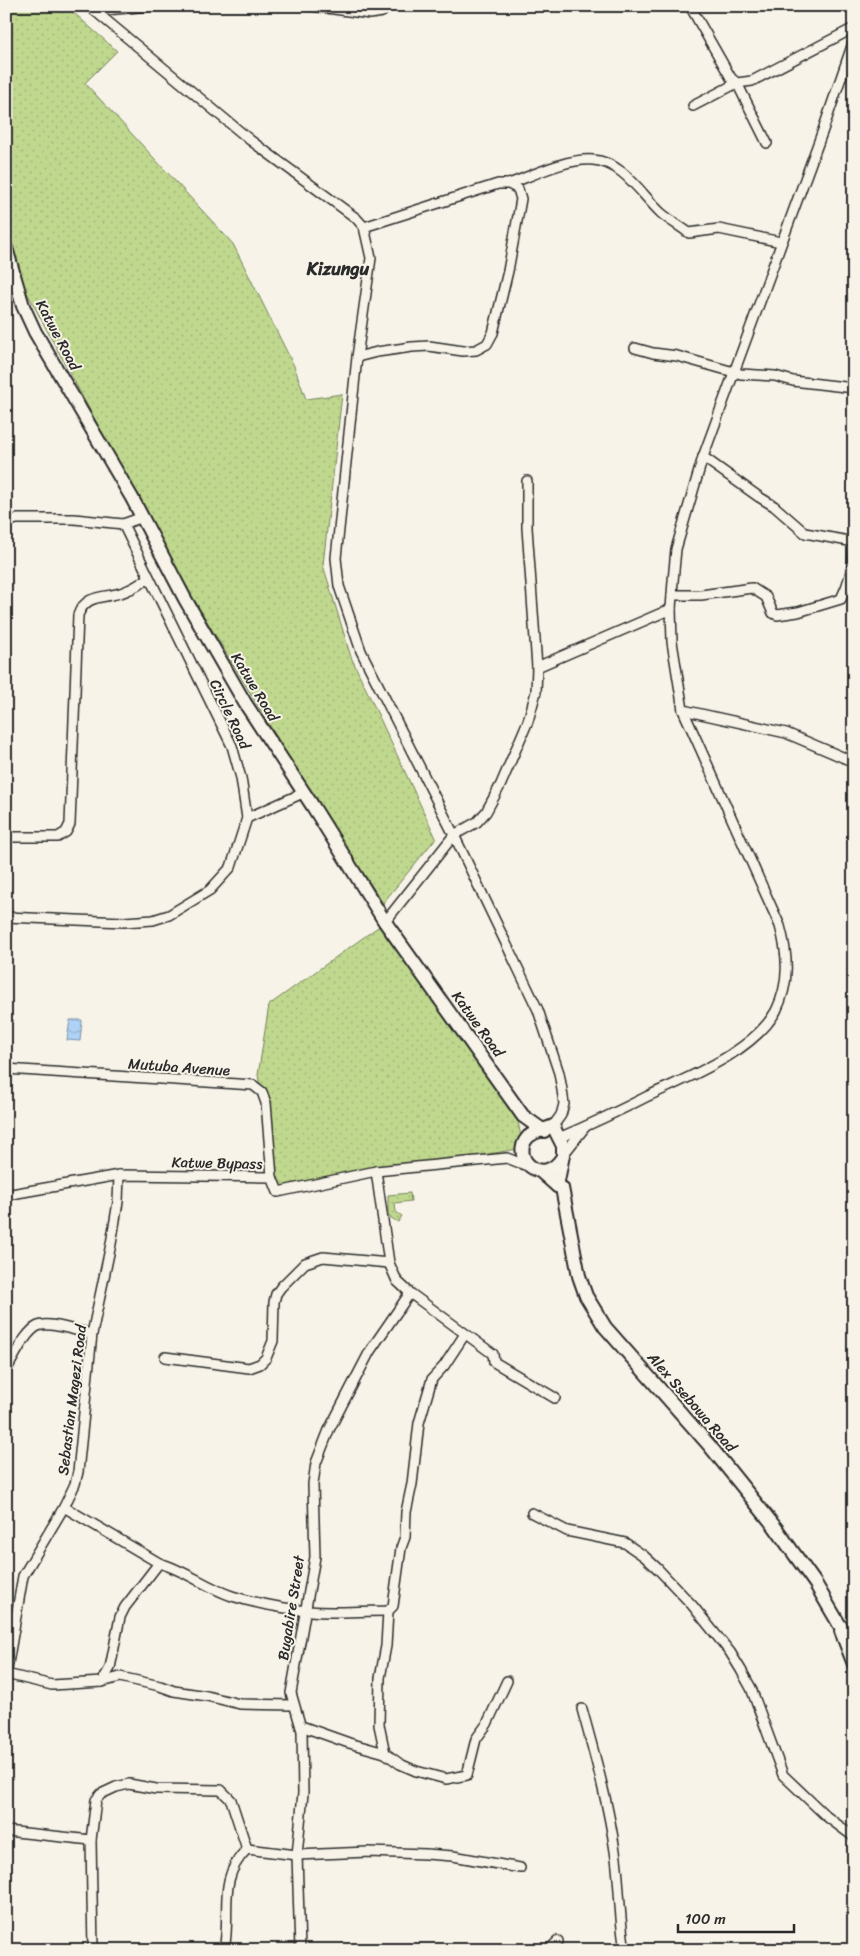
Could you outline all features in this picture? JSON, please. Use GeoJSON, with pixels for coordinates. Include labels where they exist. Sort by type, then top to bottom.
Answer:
{"type":"FeatureCollection","features":[{"type":"Feature","properties":{"kind":"street"},"geometry":{"type":"LineString","coordinates":[[312,6],[370,14],[382,12],[388,6]]}},
{"type":"Feature","properties":{"kind":"street"},"geometry":{"type":"LineString","coordinates":[[690,6],[731,78],[737,83],[767,143]]}},
{"type":"Feature","properties":{"kind":"street"},"geometry":{"type":"LineString","coordinates":[[92,9],[145,7]]}},
{"type":"Feature","properties":{"kind":"street"},"geometry":{"type":"LineString","coordinates":[[92,9],[250,140],[356,218],[364,227],[371,258],[357,357],[336,558],[340,586],[362,651],[454,835],[538,1010],[552,1048],[564,1104],[561,1115],[548,1128],[528,1137],[524,1146]]}},
{"type":"Feature","properties":{"kind":"street"},"geometry":{"type":"LineString","coordinates":[[693,106],[737,83],[752,81],[854,28]]}},
{"type":"Feature","properties":{"kind":"street"},"geometry":{"type":"LineString","coordinates":[[559,1138],[728,1056],[757,1034],[775,1012],[784,990],[786,960],[780,926],[683,710],[672,642],[672,595],[676,548],[703,457],[854,40]]}},
{"type":"Feature","properties":{"kind":"street"},"geometry":{"type":"LineString","coordinates":[[364,227],[498,184],[509,184],[566,164],[594,160],[613,166],[642,192],[661,213],[689,233],[720,229],[781,242]]}},
{"type":"Feature","properties":{"kind":"street"},"geometry":{"type":"LineString","coordinates":[[357,357],[377,352],[429,346],[463,351],[476,350],[486,344],[493,333],[508,271],[521,199],[518,189],[509,184]]}},
{"type":"Feature","properties":{"kind":"street","name":"Katwe Road"},"geometry":{"type":"LineString","coordinates":[[6,248],[23,306],[35,332],[100,440],[185,599],[245,704],[385,922],[524,1116],[548,1128]]}},
{"type":"Feature","properties":{"kind":"street"},"geometry":{"type":"LineString","coordinates":[[635,348],[653,353],[677,356],[741,374],[775,376],[793,381],[854,388]]}},
{"type":"Feature","properties":{"kind":"street"},"geometry":{"type":"LineString","coordinates":[[703,457],[758,497],[774,506],[805,533],[854,542]]}},
{"type":"Feature","properties":{"kind":"street"},"geometry":{"type":"LineString","coordinates":[[385,922],[454,835],[477,822],[486,812],[501,784],[528,721],[536,692],[537,667],[527,528],[527,480]]}},
{"type":"Feature","properties":{"kind":"street"},"geometry":{"type":"LineString","coordinates":[[6,522],[17,519],[74,519],[123,524],[142,516]]}},
{"type":"Feature","properties":{"kind":"street","name":"Circle Road"},"geometry":{"type":"LineString","coordinates":[[6,917],[124,922],[153,920],[169,915],[210,890],[231,867],[247,818],[241,778],[232,746],[123,524]]}},
{"type":"Feature","properties":{"kind":"street"},"geometry":{"type":"LineString","coordinates":[[672,595],[701,596],[752,588],[766,597],[773,613],[777,615],[798,612],[841,599],[848,586],[854,550]]}},
{"type":"Feature","properties":{"kind":"street"},"geometry":{"type":"LineString","coordinates":[[8,837],[58,837],[66,832],[70,824],[78,615],[86,601],[128,590],[149,578]]}},
{"type":"Feature","properties":{"kind":"street"},"geometry":{"type":"LineString","coordinates":[[537,667],[671,609]]}},
{"type":"Feature","properties":{"kind":"street"},"geometry":{"type":"LineString","coordinates":[[683,710],[786,733],[852,759]]}},
{"type":"Feature","properties":{"kind":"street"},"geometry":{"type":"LineString","coordinates":[[247,818],[303,792]]}},
{"type":"Feature","properties":{"kind":"street","name":"Mutuba Avenue"},"geometry":{"type":"LineString","coordinates":[[6,1069],[253,1085],[262,1092],[266,1103],[272,1177]]}},
{"type":"Feature","properties":{"kind":"street"},"geometry":{"type":"LineString","coordinates":[[524,1116],[524,1159],[557,1186],[563,1146],[559,1138],[548,1128]]}},
{"type":"Feature","properties":{"kind":"street"},"geometry":{"type":"LineString","coordinates":[[535,1169],[549,1170],[557,1166],[585,1126]]}},
{"type":"Feature","properties":{"kind":"street","name":"Katwe Bypass"},"geometry":{"type":"LineString","coordinates":[[507,1158],[524,1146]]}},
{"type":"Feature","properties":{"kind":"street","name":"Katwe Bypass"},"geometry":{"type":"LineString","coordinates":[[6,1195],[119,1175],[272,1177],[278,1192],[376,1171],[507,1158],[535,1169]]}},
{"type":"Feature","properties":{"kind":"street"},"geometry":{"type":"LineString","coordinates":[[376,1171],[389,1263],[397,1281],[410,1293],[493,1354],[494,1362],[554,1398]]}},
{"type":"Feature","properties":{"kind":"street","name":"Sebastian Magezi Road"},"geometry":{"type":"LineString","coordinates":[[6,1675],[23,1576],[64,1507],[75,1484],[78,1472],[92,1334],[113,1235],[118,1202],[119,1175]]}},
{"type":"Feature","properties":{"kind":"street","name":"Alex Ssebowa Road"},"geometry":{"type":"LineString","coordinates":[[557,1186],[562,1188],[579,1276],[586,1296],[605,1327],[702,1438],[775,1527],[815,1583],[839,1624],[854,1642]]}},
{"type":"Feature","properties":{"kind":"street"},"geometry":{"type":"LineString","coordinates":[[165,1356],[249,1368],[260,1364],[266,1358],[273,1341],[276,1294],[305,1263],[323,1257],[389,1263]]}},
{"type":"Feature","properties":{"kind":"street","name":"Bugabire Street"},"geometry":{"type":"LineString","coordinates":[[301,1949],[297,1855],[303,1793],[301,1726],[291,1693],[315,1557],[313,1484],[316,1463],[329,1430],[370,1351],[410,1293]]}},
{"type":"Feature","properties":{"kind":"street"},"geometry":{"type":"LineString","coordinates":[[6,1370],[27,1336],[38,1326],[51,1325],[92,1334]]}},
{"type":"Feature","properties":{"kind":"street"},"geometry":{"type":"LineString","coordinates":[[385,1753],[379,1725],[380,1678],[386,1646],[388,1611],[393,1606],[401,1548],[405,1537],[406,1512],[412,1484],[419,1423],[432,1379],[444,1366],[465,1334]]}},
{"type":"Feature","properties":{"kind":"street"},"geometry":{"type":"LineString","coordinates":[[64,1507],[159,1563],[174,1567],[230,1596],[306,1610],[330,1612],[352,1610],[388,1611]]}},
{"type":"Feature","properties":{"kind":"street"},"geometry":{"type":"LineString","coordinates":[[532,1513],[567,1531],[625,1543],[644,1556],[658,1569],[692,1605],[730,1652],[741,1670],[754,1697],[783,1775],[826,1816],[854,1838]]}},
{"type":"Feature","properties":{"kind":"street"},"geometry":{"type":"LineString","coordinates":[[102,1682],[110,1668],[120,1617],[125,1607],[159,1563]]}},
{"type":"Feature","properties":{"kind":"street"},"geometry":{"type":"LineString","coordinates":[[293,1608],[308,1597]]}},
{"type":"Feature","properties":{"kind":"street","name":"Alex Ssebowa Road"},"geometry":{"type":"LineString","coordinates":[[839,1624],[854,1664]]}},
{"type":"Feature","properties":{"kind":"street"},"geometry":{"type":"LineString","coordinates":[[110,1668],[120,1677]]}},
{"type":"Feature","properties":{"kind":"street"},"geometry":{"type":"LineString","coordinates":[[6,1675],[44,1684],[102,1682],[120,1677],[174,1691],[240,1704],[294,1705]]}},
{"type":"Feature","properties":{"kind":"street"},"geometry":{"type":"LineString","coordinates":[[301,1726],[349,1744],[385,1753],[400,1764],[416,1771],[446,1779],[468,1775],[476,1739],[486,1724],[507,1681]]}},
{"type":"Feature","properties":{"kind":"street"},"geometry":{"type":"LineString","coordinates":[[582,1709],[603,1787],[615,1852],[619,1907],[625,1950]]}},
{"type":"Feature","properties":{"kind":"street"},"geometry":{"type":"LineString","coordinates":[[93,1950],[91,1840],[96,1800],[107,1790],[129,1784],[156,1789],[222,1790],[231,1800],[247,1849]]}},
{"type":"Feature","properties":{"kind":"street"},"geometry":{"type":"LineString","coordinates":[[6,1831],[91,1840]]}},
{"type":"Feature","properties":{"kind":"street"},"geometry":{"type":"LineString","coordinates":[[247,1849],[297,1855],[368,1852],[426,1854],[453,1856],[520,1868]]}},
{"type":"Feature","properties":{"kind":"street"},"geometry":{"type":"LineString","coordinates":[[224,1950],[228,1929],[226,1887],[237,1860],[247,1849]]}},
{"type":"Feature","properties":{"kind":"street"},"geometry":{"type":"LineString","coordinates":[[549,1950],[558,1941]]}},
{"type":"Feature","properties":{"kind":"street"},"geometry":{"type":"LineString","coordinates":[[301,1949],[307,1950]]}},
{"type":"Feature","properties":{"kind":"green space"},"geometry":{"type":"Polygon","coordinates":[[[6,6],[66,6],[117,51],[85,83],[233,244],[294,366],[306,399],[342,394],[323,565],[351,657],[436,838],[383,903],[303,781],[165,551],[10,261],[6,245],[6,6]]]}},
{"type":"Feature","properties":{"kind":"green space"},"geometry":{"type":"Polygon","coordinates":[[[385,922],[515,1105],[523,1148],[278,1192],[258,1075],[269,1005],[385,922]]]}},
{"type":"Feature","properties":{"kind":"green space"},"geometry":{"type":"Polygon","coordinates":[[[410,1193],[411,1201],[395,1203],[396,1212],[402,1216],[398,1222],[388,1216],[388,1195],[410,1193]]]}},
{"type":"Feature","properties":{"kind":"water"},"geometry":{"type":"Polygon","coordinates":[[[70,1020],[82,1020],[80,1041],[67,1040],[70,1020]]]}},
{"type":"Feature","properties":{"kind":"district","name":"Kizungu"},"geometry":{"type":"Point","coordinates":[338,269]}}]}
